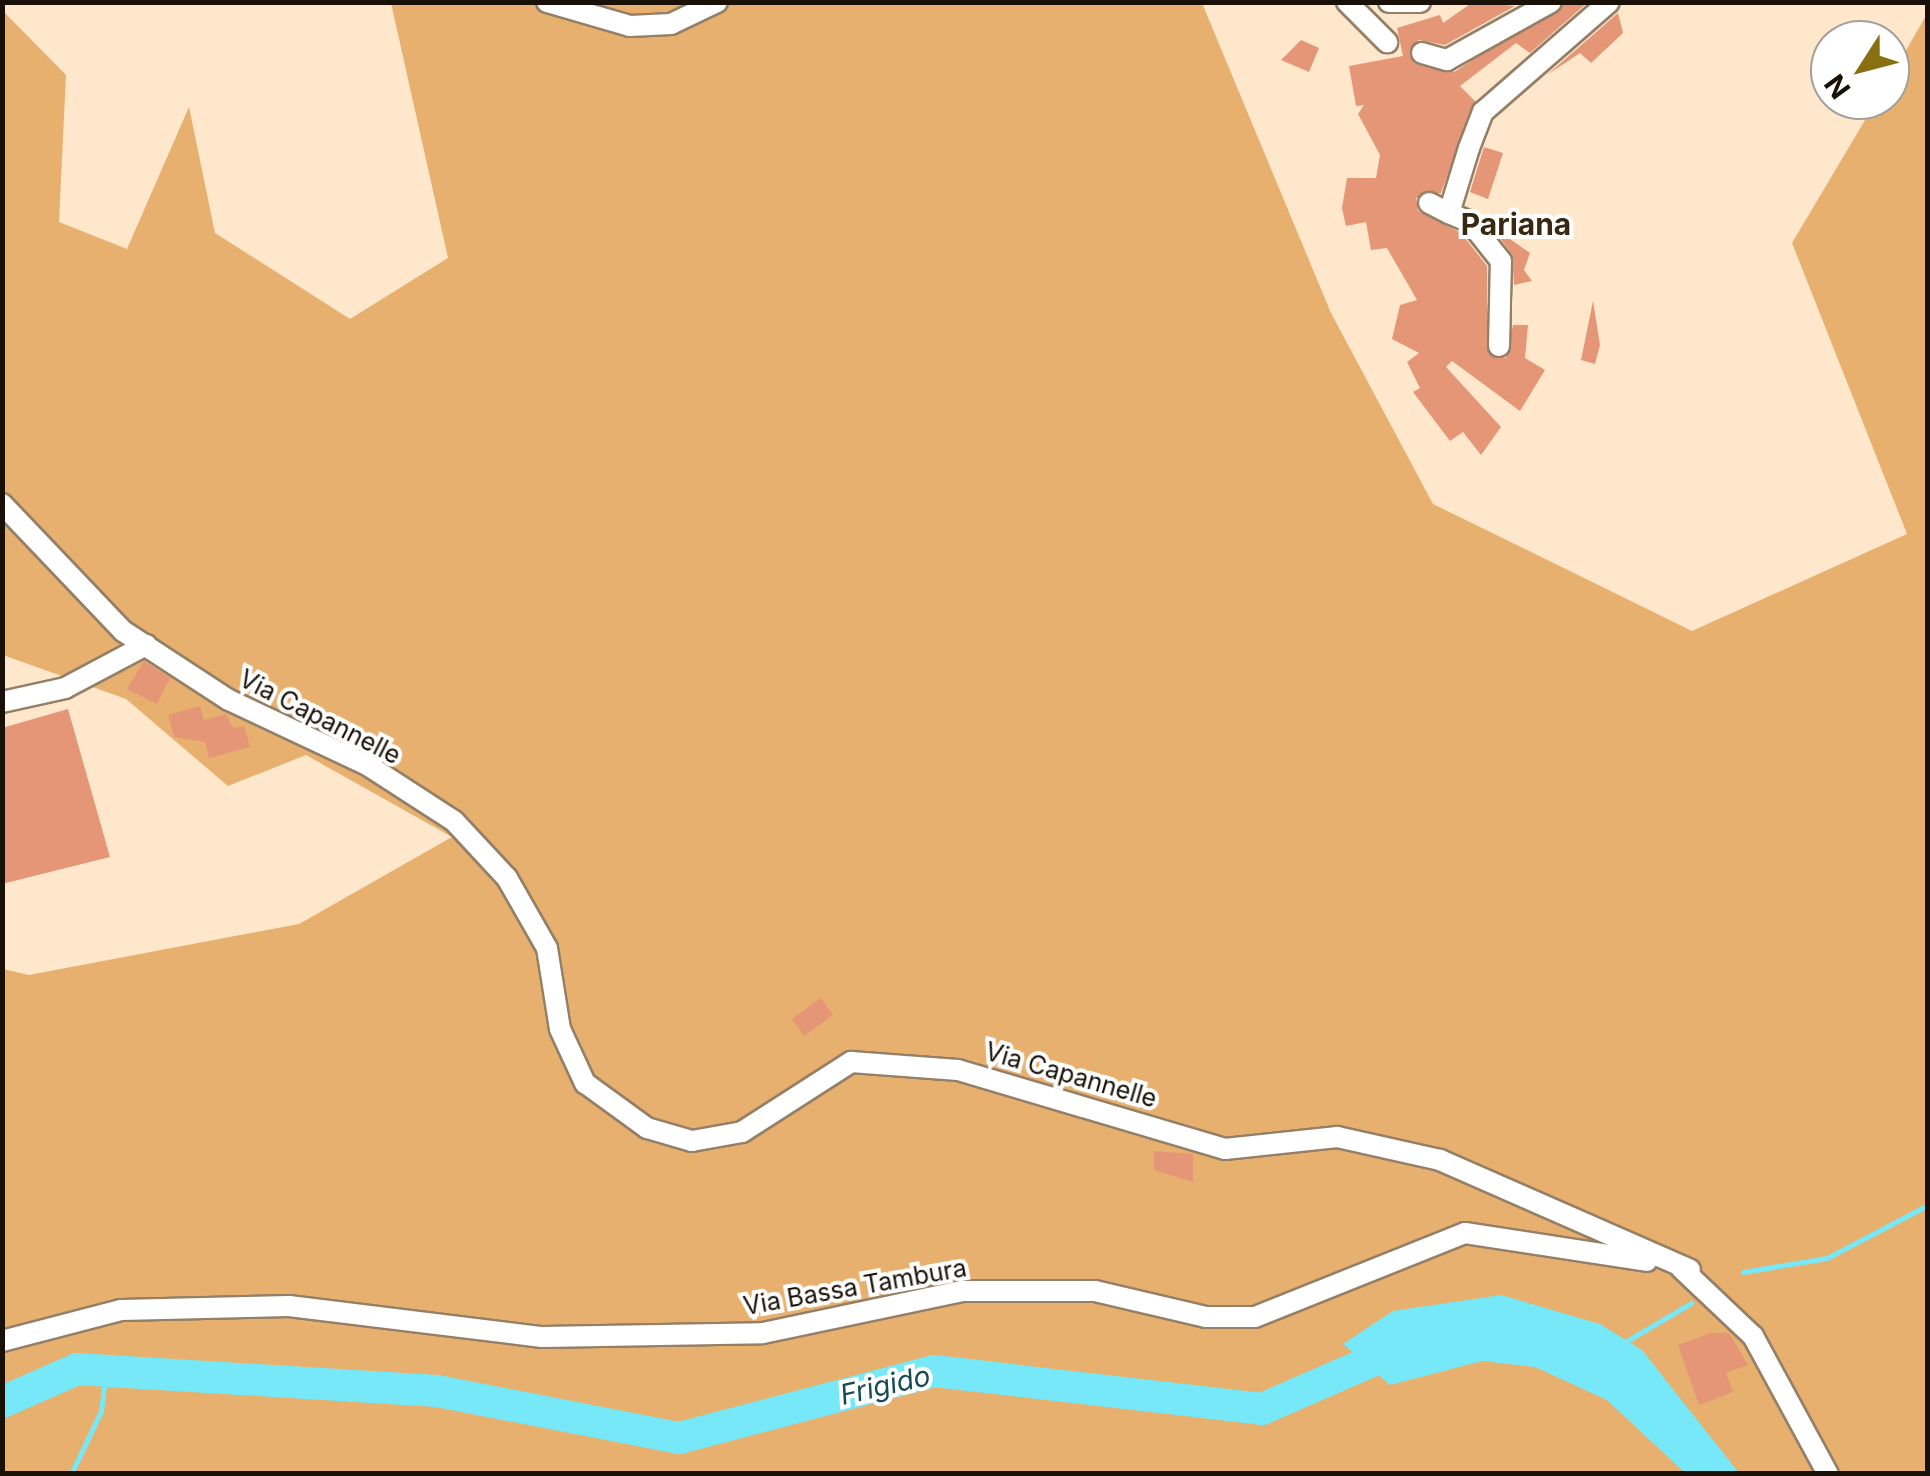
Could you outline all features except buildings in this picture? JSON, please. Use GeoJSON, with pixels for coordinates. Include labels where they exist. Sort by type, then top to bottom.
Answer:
{"type":"FeatureCollection","features":[{"type":"Feature","properties":{"kind":"street"},"geometry":{"type":"LineString","coordinates":[[547,2],[630,26],[671,24],[717,2]]}},
{"type":"Feature","properties":{"kind":"street"},"geometry":{"type":"LineString","coordinates":[[1346,2],[1387,42]]}},
{"type":"Feature","properties":{"kind":"street"},"geometry":{"type":"LineString","coordinates":[[1389,2],[1420,2]]}},
{"type":"Feature","properties":{"kind":"street"},"geometry":{"type":"LineString","coordinates":[[1422,52],[1446,60],[1551,2]]}},
{"type":"Feature","properties":{"kind":"street"},"geometry":{"type":"LineString","coordinates":[[1450,212],[1484,112],[1608,2]]}},
{"type":"Feature","properties":{"kind":"street"},"geometry":{"type":"LineString","coordinates":[[1429,203],[1470,222],[1501,261],[1499,346]]}},
{"type":"Feature","properties":{"kind":"street","name":"Via Capannelle"},"geometry":{"type":"LineString","coordinates":[[2,504],[146,645],[454,821],[507,878],[547,948],[560,1029],[585,1083],[646,1128],[692,1141],[742,1132],[852,1062],[958,1070],[1225,1149],[1336,1137],[1440,1160],[1690,1270]]}},
{"type":"Feature","properties":{"kind":"street"},"geometry":{"type":"LineString","coordinates":[[2,702],[65,688],[146,645]]}},
{"type":"Feature","properties":{"kind":"street","name":"Via Bassa Tambura"},"geometry":{"type":"LineString","coordinates":[[2,1341],[121,1310],[289,1306],[542,1337],[763,1333],[962,1291],[1095,1291],[1206,1316],[1255,1317],[1465,1233],[1690,1270]]}},
{"type":"Feature","properties":{"kind":"street"},"geometry":{"type":"LineString","coordinates":[[1690,1270],[1753,1336],[1828,1474]]}},
{"type":"Feature","properties":{"kind":"shaded area"},"geometry":{"type":"Polygon","coordinates":[[[391,3],[1202,3],[1331,313],[1433,504],[1692,631],[1907,534],[1792,243],[1865,120],[1910,120],[1910,43],[1927,14],[1927,1473],[3,1473],[3,969],[29,975],[299,924],[452,837],[306,755],[228,786],[126,699],[3,655],[2,10],[66,75],[59,222],[127,249],[189,107],[215,233],[350,319],[448,258],[391,3]]]}},
{"type":"Feature","properties":{"kind":"water"},"geometry":{"type":"Polygon","coordinates":[[[1501,1295],[1600,1324],[1642,1350],[1739,1473],[1685,1473],[1607,1400],[1535,1367],[1482,1361],[1390,1385],[1343,1344],[1393,1311],[1501,1295]]]}},
{"type":"Feature","properties":{"kind":"waterway"},"geometry":{"type":"LineString","coordinates":[[1743,1272],[1827,1258],[1928,1205]]}},
{"type":"Feature","properties":{"kind":"waterway"},"geometry":{"type":"LineString","coordinates":[[1625,1342],[1691,1303]]}},
{"type":"Feature","properties":{"kind":"waterway","name":"Frigido"},"geometry":{"type":"LineString","coordinates":[[2,1402],[77,1369],[437,1391],[679,1438],[934,1371],[1262,1409],[1406,1346]]}},
{"type":"Feature","properties":{"kind":"waterway"},"geometry":{"type":"LineString","coordinates":[[71,1474],[101,1411],[106,1371]]}},
{"type":"Feature","properties":{"kind":"district","name":"Pariana"},"geometry":{"type":"Point","coordinates":[1516,224]}}]}
